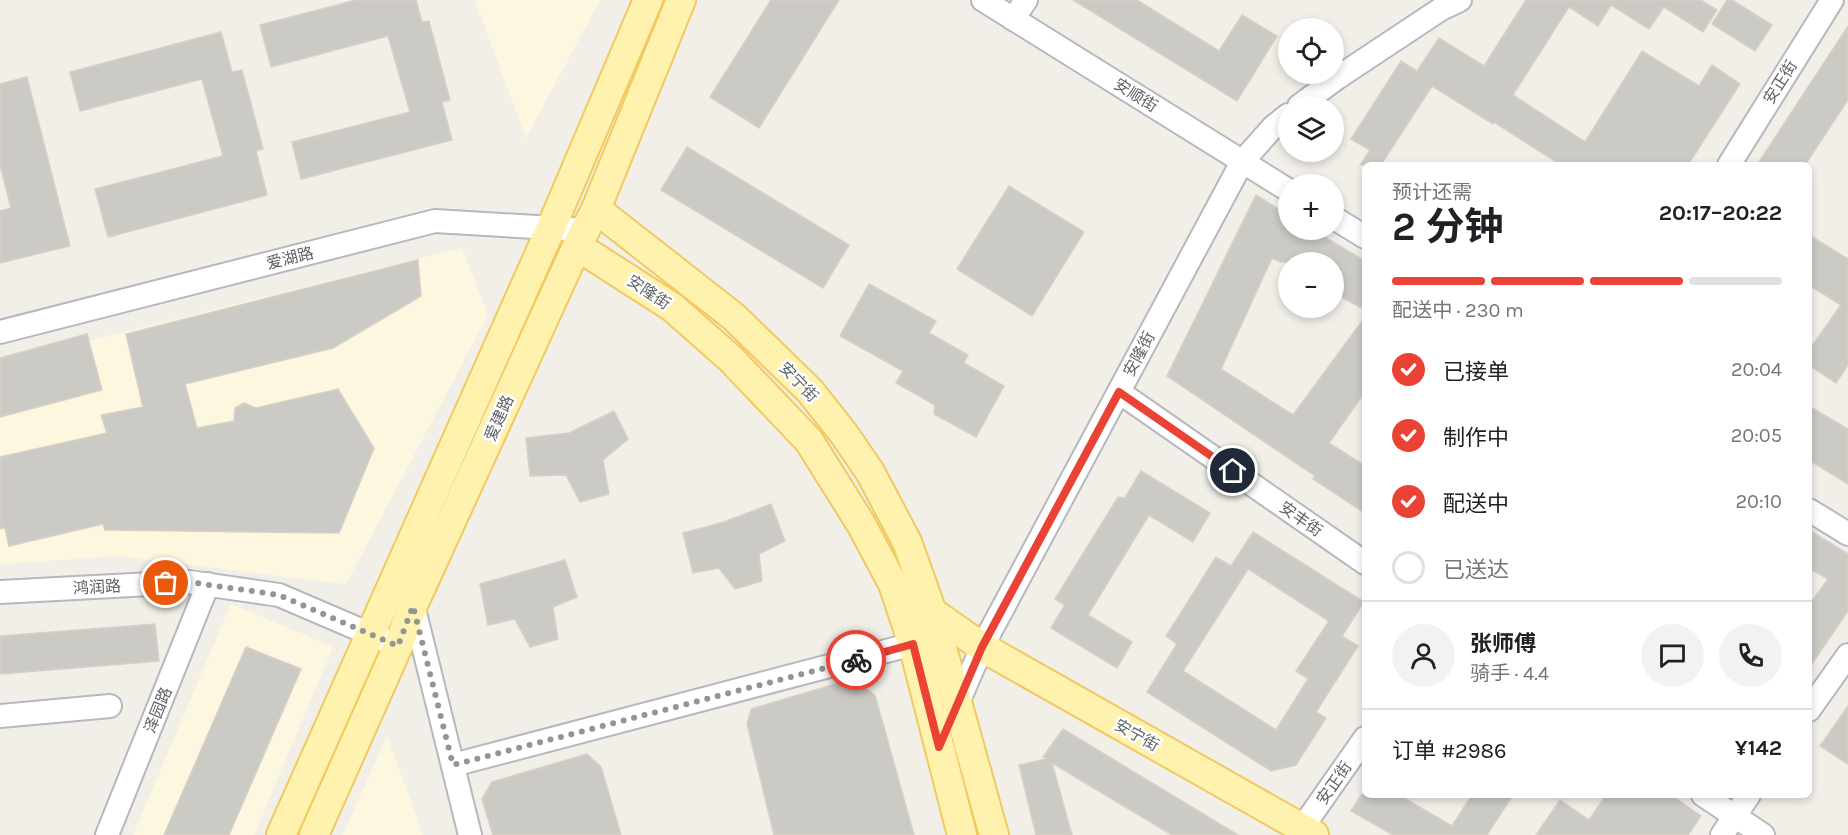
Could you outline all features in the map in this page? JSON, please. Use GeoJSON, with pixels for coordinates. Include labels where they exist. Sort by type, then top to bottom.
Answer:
{"type":"FeatureCollection","features":[{"type":"Feature","properties":{"kind":"main road","name":"爱建路"},"geometry":{"type":"LineString","coordinates":[[281,835],[551,228],[648,0]]}},
{"type":"Feature","properties":{"kind":"main road","name":"爱建路"},"geometry":{"type":"LineString","coordinates":[[314,835],[398,646],[413,606],[586,228],[681,0]]}},
{"type":"Feature","properties":{"kind":"main road","name":"安宁街"},"geometry":{"type":"LineString","coordinates":[[586,228],[734,317],[810,391],[844,434],[870,472],[907,542],[932,612],[958,703]]}},
{"type":"Feature","properties":{"kind":"main road","name":"安隆街"},"geometry":{"type":"LineString","coordinates":[[586,228],[731,359],[809,441],[861,524],[893,584],[913,644],[962,835]]}},
{"type":"Feature","properties":{"kind":"main road","name":"安宁街"},"geometry":{"type":"LineString","coordinates":[[932,612],[982,647],[1308,832]]}},
{"type":"Feature","properties":{"kind":"main road"},"geometry":{"type":"LineString","coordinates":[[958,703],[994,835]]}},
{"type":"Feature","properties":{"kind":"street","name":"安顺街"},"geometry":{"type":"LineString","coordinates":[[983,0],[1278,184]]}},
{"type":"Feature","properties":{"kind":"street"},"geometry":{"type":"LineString","coordinates":[[1013,19],[1026,0]]}},
{"type":"Feature","properties":{"kind":"street","name":"安正街"},"geometry":{"type":"LineString","coordinates":[[1731,162],[1832,0]]}},
{"type":"Feature","properties":{"kind":"street"},"geometry":{"type":"LineString","coordinates":[[1313,96],[1449,3]]}},
{"type":"Feature","properties":{"kind":"street","name":"安隆街"},"geometry":{"type":"LineString","coordinates":[[939,747],[982,647],[1242,162],[1278,123]]}},
{"type":"Feature","properties":{"kind":"street","name":"爱湖路"},"geometry":{"type":"LineString","coordinates":[[0,332],[435,221],[586,228]]}},
{"type":"Feature","properties":{"kind":"street"},"geometry":{"type":"LineString","coordinates":[[1344,224],[1362,235]]}},
{"type":"Feature","properties":{"kind":"street","name":"安丰街"},"geometry":{"type":"LineString","coordinates":[[1119,392],[1362,561]]}},
{"type":"Feature","properties":{"kind":"street"},"geometry":{"type":"LineString","coordinates":[[1812,512],[1848,534]]}},
{"type":"Feature","properties":{"kind":"street","name":"鸿润路"},"geometry":{"type":"LineString","coordinates":[[0,592],[189,582],[208,584],[279,595],[398,646]]}},
{"type":"Feature","properties":{"kind":"street","name":"泽园路"},"geometry":{"type":"LineString","coordinates":[[107,835],[208,584]]}},
{"type":"Feature","properties":{"kind":"street"},"geometry":{"type":"LineString","coordinates":[[413,606],[467,825],[456,835]]}},
{"type":"Feature","properties":{"kind":"street"},"geometry":{"type":"LineString","coordinates":[[453,765],[913,644]]}},
{"type":"Feature","properties":{"kind":"street"},"geometry":{"type":"LineString","coordinates":[[1812,706],[1848,655]]}},
{"type":"Feature","properties":{"kind":"street"},"geometry":{"type":"LineString","coordinates":[[0,716],[110,705]]}},
{"type":"Feature","properties":{"kind":"street","name":"安正街"},"geometry":{"type":"LineString","coordinates":[[1308,832],[1362,743]]}},
{"type":"Feature","properties":{"kind":"street"},"geometry":{"type":"LineString","coordinates":[[1705,798],[1728,826],[1763,835]]}},
{"type":"Feature","properties":{"kind":"street"},"geometry":{"type":"LineString","coordinates":[[1728,826],[1747,798]]}},
{"type":"Feature","properties":{"kind":"shaded area"},"geometry":{"type":"Polygon","coordinates":[[[475,0],[600,0],[526,138],[475,0]]]}},
{"type":"Feature","properties":{"kind":"shaded area"},"geometry":{"type":"Polygon","coordinates":[[[462,248],[488,315],[346,584],[119,556],[0,564],[0,363],[462,248]]]}},
{"type":"Feature","properties":{"kind":"shaded area"},"geometry":{"type":"Polygon","coordinates":[[[231,604],[333,647],[254,835],[133,835],[231,604]]]}},
{"type":"Feature","properties":{"kind":"shaded area"},"geometry":{"type":"Polygon","coordinates":[[[387,736],[423,835],[343,835],[387,736]]]}},
{"type":"Feature","properties":{"kind":"building"},"geometry":{"type":"Polygon","coordinates":[[[356,0],[416,0],[422,22],[429,21],[450,100],[442,102],[452,140],[301,179],[292,142],[410,112],[388,36],[271,67],[260,25],[356,0]]]}},
{"type":"Feature","properties":{"kind":"building"},"geometry":{"type":"Polygon","coordinates":[[[771,0],[839,0],[759,128],[710,97],[771,0]]]}},
{"type":"Feature","properties":{"kind":"building"},"geometry":{"type":"Polygon","coordinates":[[[1073,0],[1137,0],[1219,51],[1242,15],[1277,36],[1237,101],[1073,0]]]}},
{"type":"Feature","properties":{"kind":"building"},"geometry":{"type":"Polygon","coordinates":[[[1526,0],[1701,0],[1717,10],[1703,32],[1664,7],[1649,29],[1611,5],[1598,26],[1569,7],[1513,95],[1585,142],[1642,51],[1699,86],[1712,65],[1740,84],[1690,162],[1556,162],[1432,86],[1383,162],[1362,162],[1370,150],[1351,139],[1401,61],[1417,71],[1439,38],[1484,66],[1526,0]]]}},
{"type":"Feature","properties":{"kind":"building"},"geometry":{"type":"Polygon","coordinates":[[[1727,0],[1732,0],[1772,25],[1755,51],[1712,24],[1727,0]]]}},
{"type":"Feature","properties":{"kind":"building"},"geometry":{"type":"Polygon","coordinates":[[[1848,26],[1848,100],[1807,162],[1759,162],[1848,26]]]}},
{"type":"Feature","properties":{"kind":"building"},"geometry":{"type":"Polygon","coordinates":[[[221,32],[232,72],[242,70],[263,149],[256,151],[267,195],[108,237],[95,189],[223,156],[202,79],[80,111],[70,72],[221,32]]]}},
{"type":"Feature","properties":{"kind":"building"},"geometry":{"type":"Polygon","coordinates":[[[27,77],[70,246],[0,263],[0,211],[11,208],[0,165],[0,84],[27,77]]]}},
{"type":"Feature","properties":{"kind":"building"},"geometry":{"type":"Polygon","coordinates":[[[687,147],[849,245],[823,288],[661,190],[687,147]]]}},
{"type":"Feature","properties":{"kind":"building"},"geometry":{"type":"Polygon","coordinates":[[[1009,186],[1084,232],[1032,316],[957,269],[1009,186]]]}},
{"type":"Feature","properties":{"kind":"building"},"geometry":{"type":"Polygon","coordinates":[[[1256,195],[1278,209],[1278,240],[1330,240],[1362,259],[1362,308],[1344,298],[1344,252],[1278,252],[1278,261],[1272,258],[1221,369],[1293,415],[1362,321],[1362,396],[1329,443],[1362,464],[1362,511],[1313,479],[1315,476],[1167,376],[1256,195]]]}},
{"type":"Feature","properties":{"kind":"building"},"geometry":{"type":"Polygon","coordinates":[[[1812,237],[1848,259],[1848,365],[1836,383],[1812,367],[1812,346],[1841,305],[1812,287],[1812,237]]]}},
{"type":"Feature","properties":{"kind":"building"},"geometry":{"type":"Polygon","coordinates":[[[418,260],[421,296],[333,348],[185,384],[197,428],[234,421],[235,408],[244,403],[256,408],[338,389],[374,448],[339,533],[105,530],[103,524],[9,546],[5,528],[0,529],[0,457],[107,433],[101,415],[143,407],[126,334],[418,260]]]}},
{"type":"Feature","properties":{"kind":"building"},"geometry":{"type":"Polygon","coordinates":[[[869,284],[936,321],[929,333],[968,355],[964,363],[1004,386],[976,437],[934,414],[935,405],[896,383],[903,371],[840,336],[869,284]]]}},
{"type":"Feature","properties":{"kind":"building"},"geometry":{"type":"Polygon","coordinates":[[[87,334],[102,390],[0,417],[0,358],[87,334]]]}},
{"type":"Feature","properties":{"kind":"building"},"geometry":{"type":"Polygon","coordinates":[[[1812,408],[1848,429],[1848,484],[1812,462],[1812,408]]]}},
{"type":"Feature","properties":{"kind":"building"},"geometry":{"type":"Polygon","coordinates":[[[614,411],[628,439],[603,460],[609,494],[580,502],[566,475],[530,476],[526,438],[569,433],[614,411]]]}},
{"type":"Feature","properties":{"kind":"building"},"geometry":{"type":"Polygon","coordinates":[[[1141,471],[1210,513],[1193,542],[1149,515],[1088,615],[1132,642],[1117,668],[1051,628],[1065,605],[1055,599],[1118,497],[1125,498],[1141,471]]]}},
{"type":"Feature","properties":{"kind":"building"},"geometry":{"type":"Polygon","coordinates":[[[771,504],[785,541],[759,554],[762,581],[735,589],[719,568],[693,573],[683,533],[724,522],[771,504]]]}},
{"type":"Feature","properties":{"kind":"building"},"geometry":{"type":"Polygon","coordinates":[[[1253,532],[1362,601],[1362,605],[1342,636],[1358,646],[1316,712],[1326,718],[1296,765],[1271,771],[1147,692],[1177,644],[1166,636],[1216,557],[1231,566],[1253,532]],[[1248,569],[1183,671],[1276,730],[1308,679],[1296,671],[1329,621],[1248,569]]]}},
{"type":"Feature","properties":{"kind":"building"},"geometry":{"type":"Polygon","coordinates":[[[1812,532],[1848,554],[1848,611],[1812,664],[1812,601],[1828,579],[1812,570],[1812,532]]]}},
{"type":"Feature","properties":{"kind":"building"},"geometry":{"type":"Polygon","coordinates":[[[565,560],[577,597],[553,607],[558,639],[530,647],[515,619],[488,625],[480,584],[565,560]]]}},
{"type":"Feature","properties":{"kind":"building"},"geometry":{"type":"Polygon","coordinates":[[[155,624],[159,661],[0,674],[0,636],[155,624]]]}},
{"type":"Feature","properties":{"kind":"building"},"geometry":{"type":"Polygon","coordinates":[[[246,647],[301,669],[229,835],[164,835],[246,647]]]}},
{"type":"Feature","properties":{"kind":"building"},"geometry":{"type":"Polygon","coordinates":[[[852,679],[875,695],[914,835],[774,835],[747,724],[751,709],[852,679]]]}},
{"type":"Feature","properties":{"kind":"building"},"geometry":{"type":"Polygon","coordinates":[[[1848,706],[1848,764],[1820,746],[1848,706]]]}},
{"type":"Feature","properties":{"kind":"building"},"geometry":{"type":"Polygon","coordinates":[[[1063,729],[1238,835],[1172,835],[1052,763],[1072,835],[1036,835],[1019,765],[1046,759],[1043,757],[1063,729]]]}},
{"type":"Feature","properties":{"kind":"building"},"geometry":{"type":"Polygon","coordinates":[[[587,754],[601,767],[621,835],[493,835],[482,799],[492,782],[587,754]]]}},
{"type":"Feature","properties":{"kind":"building"},"geometry":{"type":"Polygon","coordinates":[[[1361,795],[1362,798],[1404,798],[1452,826],[1470,798],[1511,798],[1487,835],[1393,835],[1351,811],[1361,795]]]}},
{"type":"Feature","properties":{"kind":"building"},"geometry":{"type":"Polygon","coordinates":[[[1604,798],[1675,798],[1701,816],[1688,835],[1536,835],[1560,800],[1589,820],[1604,798]]]}},
{"type":"Feature","properties":{"kind":"way so far"},"geometry":{"type":"LineString","coordinates":[[166,583],[189,582],[279,595],[398,646],[413,606],[453,765],[856,660]]}},
{"type":"Feature","properties":{"kind":"route"},"geometry":{"type":"LineString","coordinates":[[856,660],[913,644],[939,747],[982,647],[1119,392],[1233,471]]}}]}
